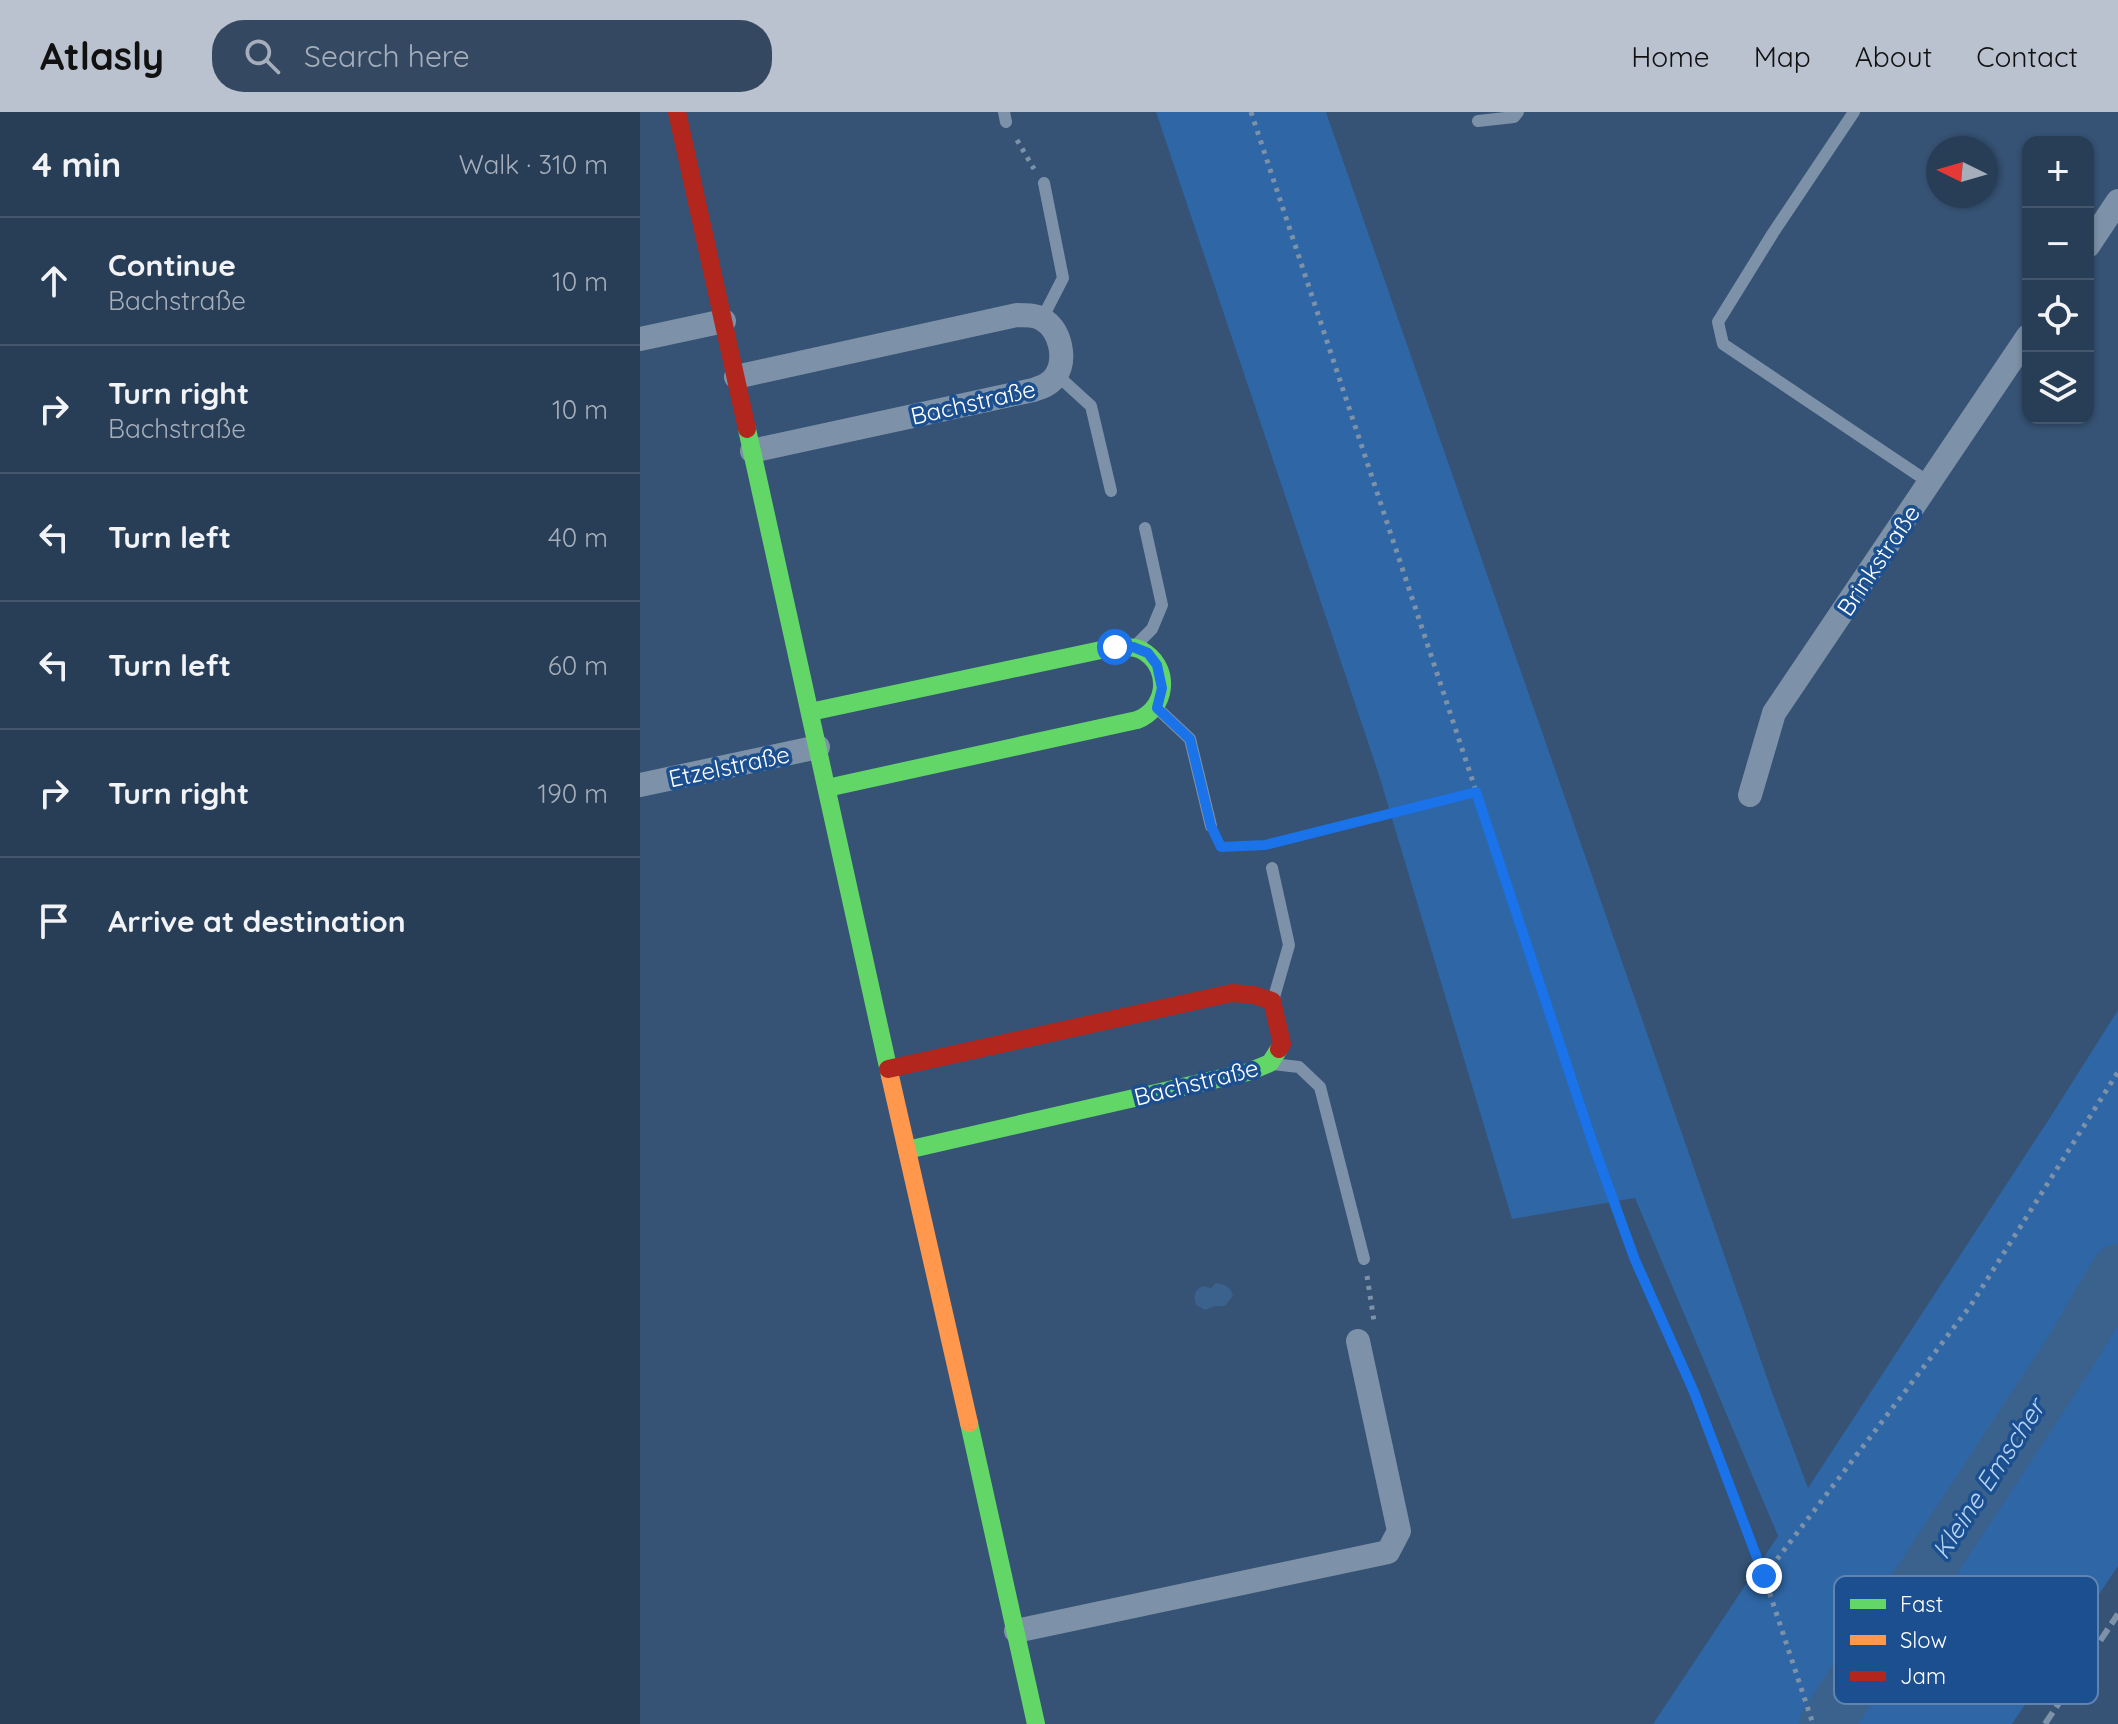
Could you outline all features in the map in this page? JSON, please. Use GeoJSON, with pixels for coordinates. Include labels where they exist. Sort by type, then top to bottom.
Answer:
{"type":"FeatureCollection","features":[{"type":"Feature","properties":{"kind":"street"},"geometry":{"type":"LineString","coordinates":[[677,112],[1036,1724]]}},
{"type":"Feature","properties":{"kind":"street"},"geometry":{"type":"LineString","coordinates":[[2094,237],[2118,201]]}},
{"type":"Feature","properties":{"kind":"street"},"geometry":{"type":"LineString","coordinates":[[736,377],[1017,315],[1042,319]]}},
{"type":"Feature","properties":{"kind":"street","name":"Bachstraße"},"geometry":{"type":"LineString","coordinates":[[752,451],[1047,385],[1057,375],[1061,360],[1057,334],[1042,319]]}},
{"type":"Feature","properties":{"kind":"street"},"geometry":{"type":"LineString","coordinates":[[640,339],[724,321]]}},
{"type":"Feature","properties":{"kind":"street","name":"Brinkstraße"},"geometry":{"type":"LineString","coordinates":[[1750,795],[1774,713],[2022,345]]}},
{"type":"Feature","properties":{"kind":"street"},"geometry":{"type":"LineString","coordinates":[[810,712],[1115,647],[1133,647],[1148,653],[1157,665],[1162,688],[1157,708],[1130,722],[827,788]]}},
{"type":"Feature","properties":{"kind":"street","name":"Etzelstraße"},"geometry":{"type":"LineString","coordinates":[[640,785],[818,747]]}},
{"type":"Feature","properties":{"kind":"street"},"geometry":{"type":"LineString","coordinates":[[888,1069],[1232,993],[1272,1001]]}},
{"type":"Feature","properties":{"kind":"street","name":"Bachstraße"},"geometry":{"type":"LineString","coordinates":[[907,1150],[1248,1072],[1270,1063],[1282,1044],[1272,1001]]}},
{"type":"Feature","properties":{"kind":"street"},"geometry":{"type":"LineString","coordinates":[[1016,1631],[1388,1552],[1399,1531],[1358,1341]]}},
{"type":"Feature","properties":{"kind":"lane"},"geometry":{"type":"LineString","coordinates":[[1478,121],[1514,117],[1518,112]]}},
{"type":"Feature","properties":{"kind":"lane"},"geometry":{"type":"LineString","coordinates":[[1854,112],[1718,322],[1723,344],[1930,483]]}},
{"type":"Feature","properties":{"kind":"lane"},"geometry":{"type":"LineString","coordinates":[[1042,319],[1063,278],[1044,183]]}},
{"type":"Feature","properties":{"kind":"lane"},"geometry":{"type":"LineString","coordinates":[[1057,375],[1091,406],[1111,491]]}},
{"type":"Feature","properties":{"kind":"lane"},"geometry":{"type":"LineString","coordinates":[[1133,647],[1152,629],[1162,605],[1145,528]]}},
{"type":"Feature","properties":{"kind":"lane"},"geometry":{"type":"LineString","coordinates":[[1157,708],[1190,739],[1211,826]]}},
{"type":"Feature","properties":{"kind":"lane"},"geometry":{"type":"LineString","coordinates":[[1272,868],[1289,945],[1272,1001]]}},
{"type":"Feature","properties":{"kind":"lane"},"geometry":{"type":"LineString","coordinates":[[1270,1063],[1299,1067],[1320,1087],[1364,1259]]}},
{"type":"Feature","properties":{"kind":"path"},"geometry":{"type":"LineString","coordinates":[[1251,112],[1593,1144],[1635,1260],[1694,1392],[1764,1576],[1813,1724]]}},
{"type":"Feature","properties":{"kind":"path"},"geometry":{"type":"LineString","coordinates":[[1005,117],[1027,159],[1044,183]]}},
{"type":"Feature","properties":{"kind":"path"},"geometry":{"type":"LineString","coordinates":[[1211,826],[1221,847],[1265,845],[1476,792]]}},
{"type":"Feature","properties":{"kind":"path"},"geometry":{"type":"LineString","coordinates":[[1265,845],[1272,868]]}},
{"type":"Feature","properties":{"kind":"path"},"geometry":{"type":"LineString","coordinates":[[1764,1576],[1971,1305],[2118,1072]]}},
{"type":"Feature","properties":{"kind":"path"},"geometry":{"type":"LineString","coordinates":[[1358,1341],[1374,1327],[1364,1259]]}},
{"type":"Feature","properties":{"kind":"shaded area"},"geometry":{"type":"Polygon","coordinates":[[[1156,112],[1326,112],[1808,1488],[2118,1010],[2118,1566],[2098,1596],[2098,1576],[1834,1576],[1834,1704],[2025,1704],[2012,1724],[1653,1724],[1778,1536],[1635,1198],[1512,1219],[1378,772],[1156,112]]]}},
{"type":"Feature","properties":{"kind":"shaded area"},"geometry":{"type":"Polygon","coordinates":[[[1216,1283],[1227,1286],[1232,1293],[1225,1306],[1205,1310],[1196,1305],[1196,1292],[1203,1286],[1211,1288],[1216,1283]]]}},
{"type":"Feature","properties":{"kind":"waterway","name":"Kleine Emscher"},"geometry":{"type":"LineString","coordinates":[[1923,1576],[2073,1348],[2118,1271]]}},
{"type":"Feature","properties":{"kind":"waterway","name":"Kleine Emscher"},"geometry":{"type":"LineString","coordinates":[[1826,1724],[1839,1704]]}},
{"type":"Feature","properties":{"kind":"railway"},"geometry":{"type":"LineString","coordinates":[[2098,1644],[2118,1614]]}},
{"type":"Feature","properties":{"kind":"railway"},"geometry":{"type":"LineString","coordinates":[[2045,1724],[2058,1704]]}},
{"type":"Feature","properties":{"kind":"traffic: fast"},"geometry":{"type":"LineString","coordinates":[[747,429],[890,1076]]}},
{"type":"Feature","properties":{"kind":"traffic: fast"},"geometry":{"type":"LineString","coordinates":[[810,712],[1115,647],[1135,648],[1146,653],[1154,661],[1162,679],[1159,699],[1147,715],[1137,720],[827,788]]}},
{"type":"Feature","properties":{"kind":"traffic: fast"},"geometry":{"type":"LineString","coordinates":[[907,1150],[1248,1072],[1270,1063],[1279,1049]]}},
{"type":"Feature","properties":{"kind":"traffic: fast"},"geometry":{"type":"LineString","coordinates":[[969,1423],[1036,1724]]}},
{"type":"Feature","properties":{"kind":"traffic: slow"},"geometry":{"type":"LineString","coordinates":[[890,1076],[969,1423]]}},
{"type":"Feature","properties":{"kind":"traffic: jam"},"geometry":{"type":"LineString","coordinates":[[677,112],[747,429]]}},
{"type":"Feature","properties":{"kind":"traffic: jam"},"geometry":{"type":"LineString","coordinates":[[888,1069],[1232,993],[1272,1001],[1282,1044],[1279,1049]]}},
{"type":"Feature","properties":{"kind":"route"},"geometry":{"type":"LineString","coordinates":[[1115,647],[1133,647],[1148,653],[1157,665],[1162,688],[1157,708],[1190,739],[1211,826],[1221,847],[1265,845],[1476,792],[1593,1144],[1635,1260],[1694,1392],[1764,1576]]}}]}
